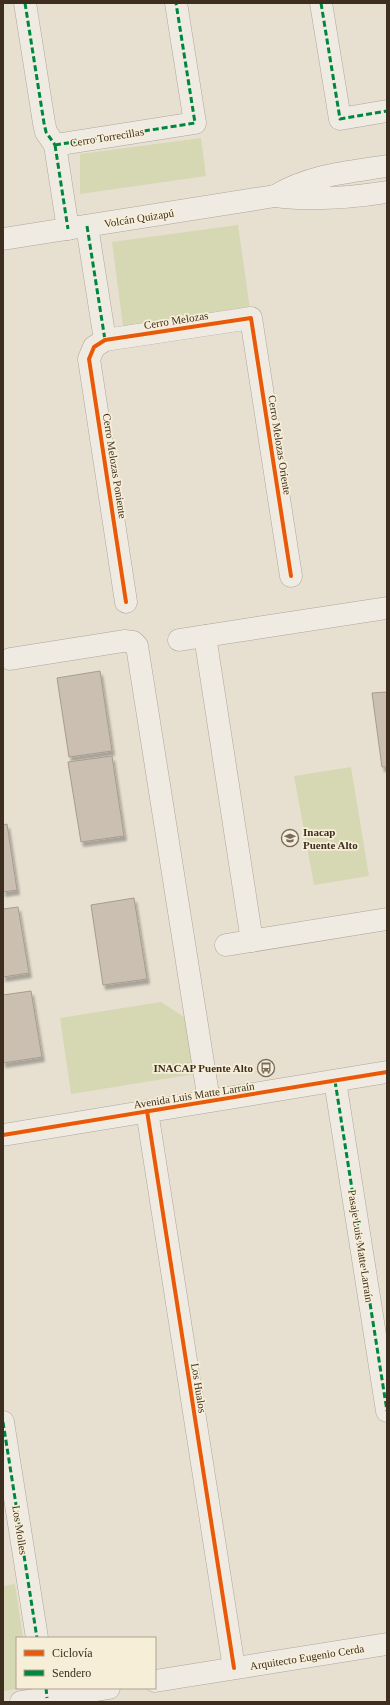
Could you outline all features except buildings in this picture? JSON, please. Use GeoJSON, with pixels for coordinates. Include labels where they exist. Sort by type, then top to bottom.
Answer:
{"type":"FeatureCollection","features":[{"type":"Feature","properties":{"kind":"street"},"geometry":{"type":"LineString","coordinates":[[25,3],[44,124],[46,132],[56,145]]}},
{"type":"Feature","properties":{"kind":"street","name":"Cerro Torrecillas"},"geometry":{"type":"LineString","coordinates":[[78,227],[56,145],[195,123],[176,3]]}},
{"type":"Feature","properties":{"kind":"street"},"geometry":{"type":"LineString","coordinates":[[321,3],[340,119],[387,111]]}},
{"type":"Feature","properties":{"kind":"street","name":"Volcán Quizapú"},"geometry":{"type":"LineString","coordinates":[[275,196],[295,185],[320,176],[387,166]]}},
{"type":"Feature","properties":{"kind":"street","name":"Volcán Quizapú"},"geometry":{"type":"LineString","coordinates":[[3,239],[275,196],[313,200],[387,192]]}},
{"type":"Feature","properties":{"kind":"street"},"geometry":{"type":"LineString","coordinates":[[78,227],[105,340]]}},
{"type":"Feature","properties":{"kind":"street","name":"Cerro Melozas"},"geometry":{"type":"LineString","coordinates":[[105,340],[251,318]]}},
{"type":"Feature","properties":{"kind":"street","name":"Cerro Melozas Oriente"},"geometry":{"type":"LineString","coordinates":[[251,318],[291,576]]}},
{"type":"Feature","properties":{"kind":"street","name":"Cerro Melozas Poniente"},"geometry":{"type":"LineString","coordinates":[[105,340],[94,348],[90,359],[126,602]]}},
{"type":"Feature","properties":{"kind":"street"},"geometry":{"type":"LineString","coordinates":[[179,640],[387,608]]}},
{"type":"Feature","properties":{"kind":"street"},"geometry":{"type":"LineString","coordinates":[[205,636],[252,941]]}},
{"type":"Feature","properties":{"kind":"street"},"geometry":{"type":"LineString","coordinates":[[10,659],[124,641],[133,642],[137,646],[209,1101]]}},
{"type":"Feature","properties":{"kind":"street"},"geometry":{"type":"LineString","coordinates":[[226,945],[387,919]]}},
{"type":"Feature","properties":{"kind":"street","name":"Avenida Luis Matte Larraín"},"geometry":{"type":"LineString","coordinates":[[3,1134],[387,1072]]}},
{"type":"Feature","properties":{"kind":"street","name":"Pasaje Luis Matte Larraín"},"geometry":{"type":"LineString","coordinates":[[335,1081],[387,1411]]}},
{"type":"Feature","properties":{"kind":"street","name":"Los Hualos"},"geometry":{"type":"LineString","coordinates":[[147,1111],[234,1668]]}},
{"type":"Feature","properties":{"kind":"street","name":"Los Molles"},"geometry":{"type":"LineString","coordinates":[[3,1422],[38,1637]]}},
{"type":"Feature","properties":{"kind":"street","name":"Arquitecto Eugenio Cerda"},"geometry":{"type":"LineString","coordinates":[[156,1681],[387,1644]]}},
{"type":"Feature","properties":{"kind":"street"},"geometry":{"type":"LineString","coordinates":[[21,1702],[46,1693],[96,1689]]}},
{"type":"Feature","properties":{"kind":"green space"},"geometry":{"type":"Polygon","coordinates":[[[201,138],[206,176],[80,194],[80,154],[201,138]]]}},
{"type":"Feature","properties":{"kind":"green space"},"geometry":{"type":"Polygon","coordinates":[[[238,225],[250,309],[123,326],[112,242],[238,225]]]}},
{"type":"Feature","properties":{"kind":"green space"},"geometry":{"type":"Polygon","coordinates":[[[351,767],[369,876],[314,885],[294,776],[351,767]]]}},
{"type":"Feature","properties":{"kind":"green space"},"geometry":{"type":"Polygon","coordinates":[[[161,1002],[187,1019],[195,1074],[71,1094],[60,1018],[161,1002]]]}},
{"type":"Feature","properties":{"kind":"green space"},"geometry":{"type":"Polygon","coordinates":[[[15,1584],[23,1637],[16,1637],[16,1689],[18,1689],[3,1691],[3,1586],[15,1584]]]}},
{"type":"Feature","properties":{"kind":"marked path"},"geometry":{"type":"LineString","coordinates":[[25,3],[44,123],[46,132],[55,145]]}},
{"type":"Feature","properties":{"kind":"marked path"},"geometry":{"type":"LineString","coordinates":[[55,145],[195,123],[176,3]]}},
{"type":"Feature","properties":{"kind":"marked path"},"geometry":{"type":"LineString","coordinates":[[321,3],[340,119],[387,111]]}},
{"type":"Feature","properties":{"kind":"marked path"},"geometry":{"type":"LineString","coordinates":[[55,145],[68,229]]}},
{"type":"Feature","properties":{"kind":"marked path"},"geometry":{"type":"LineString","coordinates":[[87,226],[105,340]]}},
{"type":"Feature","properties":{"kind":"marked path"},"geometry":{"type":"LineString","coordinates":[[335,1081],[387,1411]]}},
{"type":"Feature","properties":{"kind":"marked path"},"geometry":{"type":"LineString","coordinates":[[3,1422],[37,1637]]}},
{"type":"Feature","properties":{"kind":"marked path"},"geometry":{"type":"LineString","coordinates":[[46,1689],[47,1698]]}},
{"type":"Feature","properties":{"kind":"cycle path"},"geometry":{"type":"LineString","coordinates":[[126,602],[89,359],[94,347],[105,340],[251,318],[291,576]]}},
{"type":"Feature","properties":{"kind":"cycle path"},"geometry":{"type":"LineString","coordinates":[[3,1135],[387,1072]]}},
{"type":"Feature","properties":{"kind":"cycle path"},"geometry":{"type":"LineString","coordinates":[[147,1111],[234,1668]]}},
{"type":"Feature","properties":{"kind":"place","name":"Inacap Puente Alto"},"geometry":{"type":"Point","coordinates":[290,838]}},
{"type":"Feature","properties":{"kind":"place","name":"INACAP Puente Alto"},"geometry":{"type":"Point","coordinates":[266,1068]}}]}
